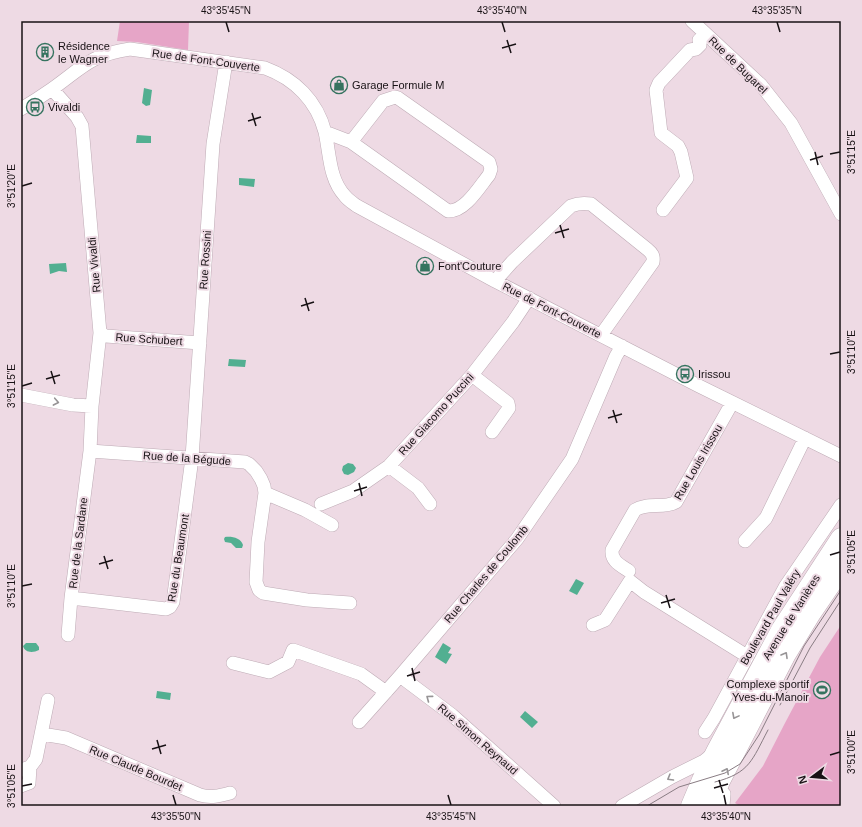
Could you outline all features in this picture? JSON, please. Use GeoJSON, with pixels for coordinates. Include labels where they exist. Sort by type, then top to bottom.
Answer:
{"type":"FeatureCollection","features":[{"type":"Feature","properties":{"kind":"main road","name":"Avenue de Vanières"},"geometry":{"type":"LineString","coordinates":[[691,806],[716,752],[781,630],[841,538]]}},
{"type":"Feature","properties":{"kind":"main road","name":"Avenue de Vanières"},"geometry":{"type":"LineString","coordinates":[[718,799],[761,699],[811,613],[841,569]]}},
{"type":"Feature","properties":{"kind":"street","name":"Rue de Bugarel"},"geometry":{"type":"LineString","coordinates":[[692,21],[703,37],[761,85],[791,123],[841,214]]}},
{"type":"Feature","properties":{"kind":"street"},"geometry":{"type":"LineString","coordinates":[[663,210],[687,178],[681,152],[678,146],[661,133],[656,90],[659,83],[690,50],[696,49],[700,45],[703,37]]}},
{"type":"Feature","properties":{"kind":"street","name":"Rue de Font-Couverte"},"geometry":{"type":"LineString","coordinates":[[21,109],[52,89],[90,60],[113,52],[130,49],[265,68],[280,73],[291,80],[302,91],[319,115],[325,132],[333,173],[337,185],[345,196],[363,210],[495,281],[732,403],[841,456]]}},
{"type":"Feature","properties":{"kind":"street","name":"Rue Rossini"},"geometry":{"type":"LineString","coordinates":[[192,458],[213,144],[226,62]]}},
{"type":"Feature","properties":{"kind":"street","name":"Rue Vivaldi"},"geometry":{"type":"LineString","coordinates":[[52,89],[77,117],[82,126],[100,333],[92,406],[90,451]]}},
{"type":"Feature","properties":{"kind":"street"},"geometry":{"type":"LineString","coordinates":[[325,132],[351,142],[448,211],[462,208],[489,175],[491,169],[489,162],[395,97],[383,101],[351,142]]}},
{"type":"Feature","properties":{"kind":"street"},"geometry":{"type":"LineString","coordinates":[[495,281],[512,262],[571,206],[591,204],[651,252],[654,258],[653,262],[601,335]]}},
{"type":"Feature","properties":{"kind":"street","name":"Rue Giacomo Puccini"},"geometry":{"type":"LineString","coordinates":[[321,504],[353,491],[390,466],[472,375],[513,322],[529,298]]}},
{"type":"Feature","properties":{"kind":"street","name":"Rue Schubert"},"geometry":{"type":"LineString","coordinates":[[100,333],[106,336],[200,343]]}},
{"type":"Feature","properties":{"kind":"street","name":"Rue Charles de Coulomb"},"geometry":{"type":"LineString","coordinates":[[359,722],[514,543],[572,459],[616,356],[622,346]]}},
{"type":"Feature","properties":{"kind":"street"},"geometry":{"type":"LineString","coordinates":[[472,375],[508,403],[509,408],[492,432]]}},
{"type":"Feature","properties":{"kind":"street"},"geometry":{"type":"LineString","coordinates":[[21,395],[74,405],[92,406]]}},
{"type":"Feature","properties":{"kind":"street","name":"Rue Louis Irissou"},"geometry":{"type":"LineString","coordinates":[[629,571],[614,561],[611,555],[612,550],[635,510],[639,507],[672,505],[676,502],[732,403]]}},
{"type":"Feature","properties":{"kind":"street"},"geometry":{"type":"LineString","coordinates":[[745,541],[766,518],[805,438]]}},
{"type":"Feature","properties":{"kind":"street","name":"Rue de la Bégude"},"geometry":{"type":"LineString","coordinates":[[90,451],[245,462],[249,464],[262,479],[265,493],[258,542],[256,582],[259,590],[263,593],[308,600],[350,603]]}},
{"type":"Feature","properties":{"kind":"street","name":"Rue de la Sardane"},"geometry":{"type":"LineString","coordinates":[[68,635],[71,598],[90,451]]}},
{"type":"Feature","properties":{"kind":"street","name":"Rue du Beaumont"},"geometry":{"type":"LineString","coordinates":[[71,598],[166,609],[170,607],[173,602],[192,458]]}},
{"type":"Feature","properties":{"kind":"street"},"geometry":{"type":"LineString","coordinates":[[390,466],[418,488],[430,504]]}},
{"type":"Feature","properties":{"kind":"street"},"geometry":{"type":"LineString","coordinates":[[265,493],[304,510],[332,525]]}},
{"type":"Feature","properties":{"kind":"street","name":"Boulevard Paul Valéry"},"geometry":{"type":"LineString","coordinates":[[705,732],[785,587],[841,505]]}},
{"type":"Feature","properties":{"kind":"street"},"geometry":{"type":"LineString","coordinates":[[593,625],[605,620],[630,581],[650,596],[747,656]]}},
{"type":"Feature","properties":{"kind":"street"},"geometry":{"type":"LineString","coordinates":[[233,663],[269,672],[288,662],[293,650],[361,674],[386,692]]}},
{"type":"Feature","properties":{"kind":"street","name":"Rue Simon Reynaud"},"geometry":{"type":"LineString","coordinates":[[400,676],[452,715],[554,806]]}},
{"type":"Feature","properties":{"kind":"street"},"geometry":{"type":"LineString","coordinates":[[21,786],[29,783],[25,769],[36,759],[48,700]]}},
{"type":"Feature","properties":{"kind":"street","name":"Rue Claude Bourdet"},"geometry":{"type":"LineString","coordinates":[[42,734],[66,738],[208,798],[230,793]]}},
{"type":"Feature","properties":{"kind":"street"},"geometry":{"type":"LineString","coordinates":[[622,806],[672,777],[704,761],[716,752]]}},
{"type":"Feature","properties":{"kind":"shaded area"},"geometry":{"type":"Polygon","coordinates":[[[120,21],[189,21],[188,50],[137,42],[117,41],[120,21]]]}},
{"type":"Feature","properties":{"kind":"shaded area"},"geometry":{"type":"Polygon","coordinates":[[[144,88],[152,90],[150,105],[146,106],[142,103],[144,88]]]}},
{"type":"Feature","properties":{"kind":"shaded area"},"geometry":{"type":"Polygon","coordinates":[[[137,135],[151,136],[151,143],[136,143],[137,135]]]}},
{"type":"Feature","properties":{"kind":"shaded area"},"geometry":{"type":"Polygon","coordinates":[[[239,178],[255,179],[254,187],[239,185],[239,178]]]}},
{"type":"Feature","properties":{"kind":"shaded area"},"geometry":{"type":"Polygon","coordinates":[[[66,263],[67,272],[59,271],[50,274],[49,264],[66,263]]]}},
{"type":"Feature","properties":{"kind":"shaded area"},"geometry":{"type":"Polygon","coordinates":[[[229,359],[246,360],[245,367],[228,366],[229,359]]]}},
{"type":"Feature","properties":{"kind":"shaded area"},"geometry":{"type":"Polygon","coordinates":[[[348,463],[353,464],[356,468],[354,472],[348,475],[344,474],[342,470],[343,466],[348,463]]]}},
{"type":"Feature","properties":{"kind":"shaded area"},"geometry":{"type":"Polygon","coordinates":[[[225,537],[233,537],[238,539],[243,545],[242,548],[236,548],[231,543],[225,542],[225,537]]]}},
{"type":"Feature","properties":{"kind":"shaded area"},"geometry":{"type":"Polygon","coordinates":[[[576,579],[584,583],[577,595],[569,591],[576,579]]]}},
{"type":"Feature","properties":{"kind":"shaded area","name":"Complexe sportif Yves-du-Manoir"},"geometry":{"type":"Polygon","coordinates":[[[841,625],[841,806],[740,806],[735,803],[763,766],[820,657],[841,625]]]}},
{"type":"Feature","properties":{"kind":"shaded area"},"geometry":{"type":"Polygon","coordinates":[[[26,643],[36,643],[39,650],[34,652],[27,651],[23,646],[26,643]]]}},
{"type":"Feature","properties":{"kind":"shaded area"},"geometry":{"type":"Polygon","coordinates":[[[443,643],[451,648],[448,653],[452,654],[446,664],[435,657],[443,643]]]}},
{"type":"Feature","properties":{"kind":"shaded area"},"geometry":{"type":"Polygon","coordinates":[[[157,691],[171,693],[170,700],[156,698],[157,691]]]}},
{"type":"Feature","properties":{"kind":"shaded area"},"geometry":{"type":"Polygon","coordinates":[[[525,711],[538,722],[532,728],[520,717],[525,711]]]}},
{"type":"Feature","properties":{"kind":"tram line"},"geometry":{"type":"LineString","coordinates":[[647,806],[679,787],[725,773],[740,764],[759,735],[804,646],[841,590]]}},
{"type":"Feature","properties":{"kind":"tram line"},"geometry":{"type":"LineString","coordinates":[[780,705],[810,648],[841,600]]}},
{"type":"Feature","properties":{"kind":"tram line"},"geometry":{"type":"LineString","coordinates":[[715,782],[743,770],[749,764],[768,730]]}},
{"type":"Feature","properties":{"kind":"place","name":"Résidence le Wagner"},"geometry":{"type":"Point","coordinates":[45,52]}},
{"type":"Feature","properties":{"kind":"place","name":"Garage Formule M"},"geometry":{"type":"Point","coordinates":[339,85]}},
{"type":"Feature","properties":{"kind":"place","name":"Vivaldi"},"geometry":{"type":"Point","coordinates":[35,107]}},
{"type":"Feature","properties":{"kind":"place","name":"Font'Couture"},"geometry":{"type":"Point","coordinates":[425,266]}},
{"type":"Feature","properties":{"kind":"place","name":"Irissou"},"geometry":{"type":"Point","coordinates":[685,374]}},
{"type":"Feature","properties":{"kind":"place","name":"Complexe sportif Yves-du-Manoir"},"geometry":{"type":"Point","coordinates":[822,690]}}]}
